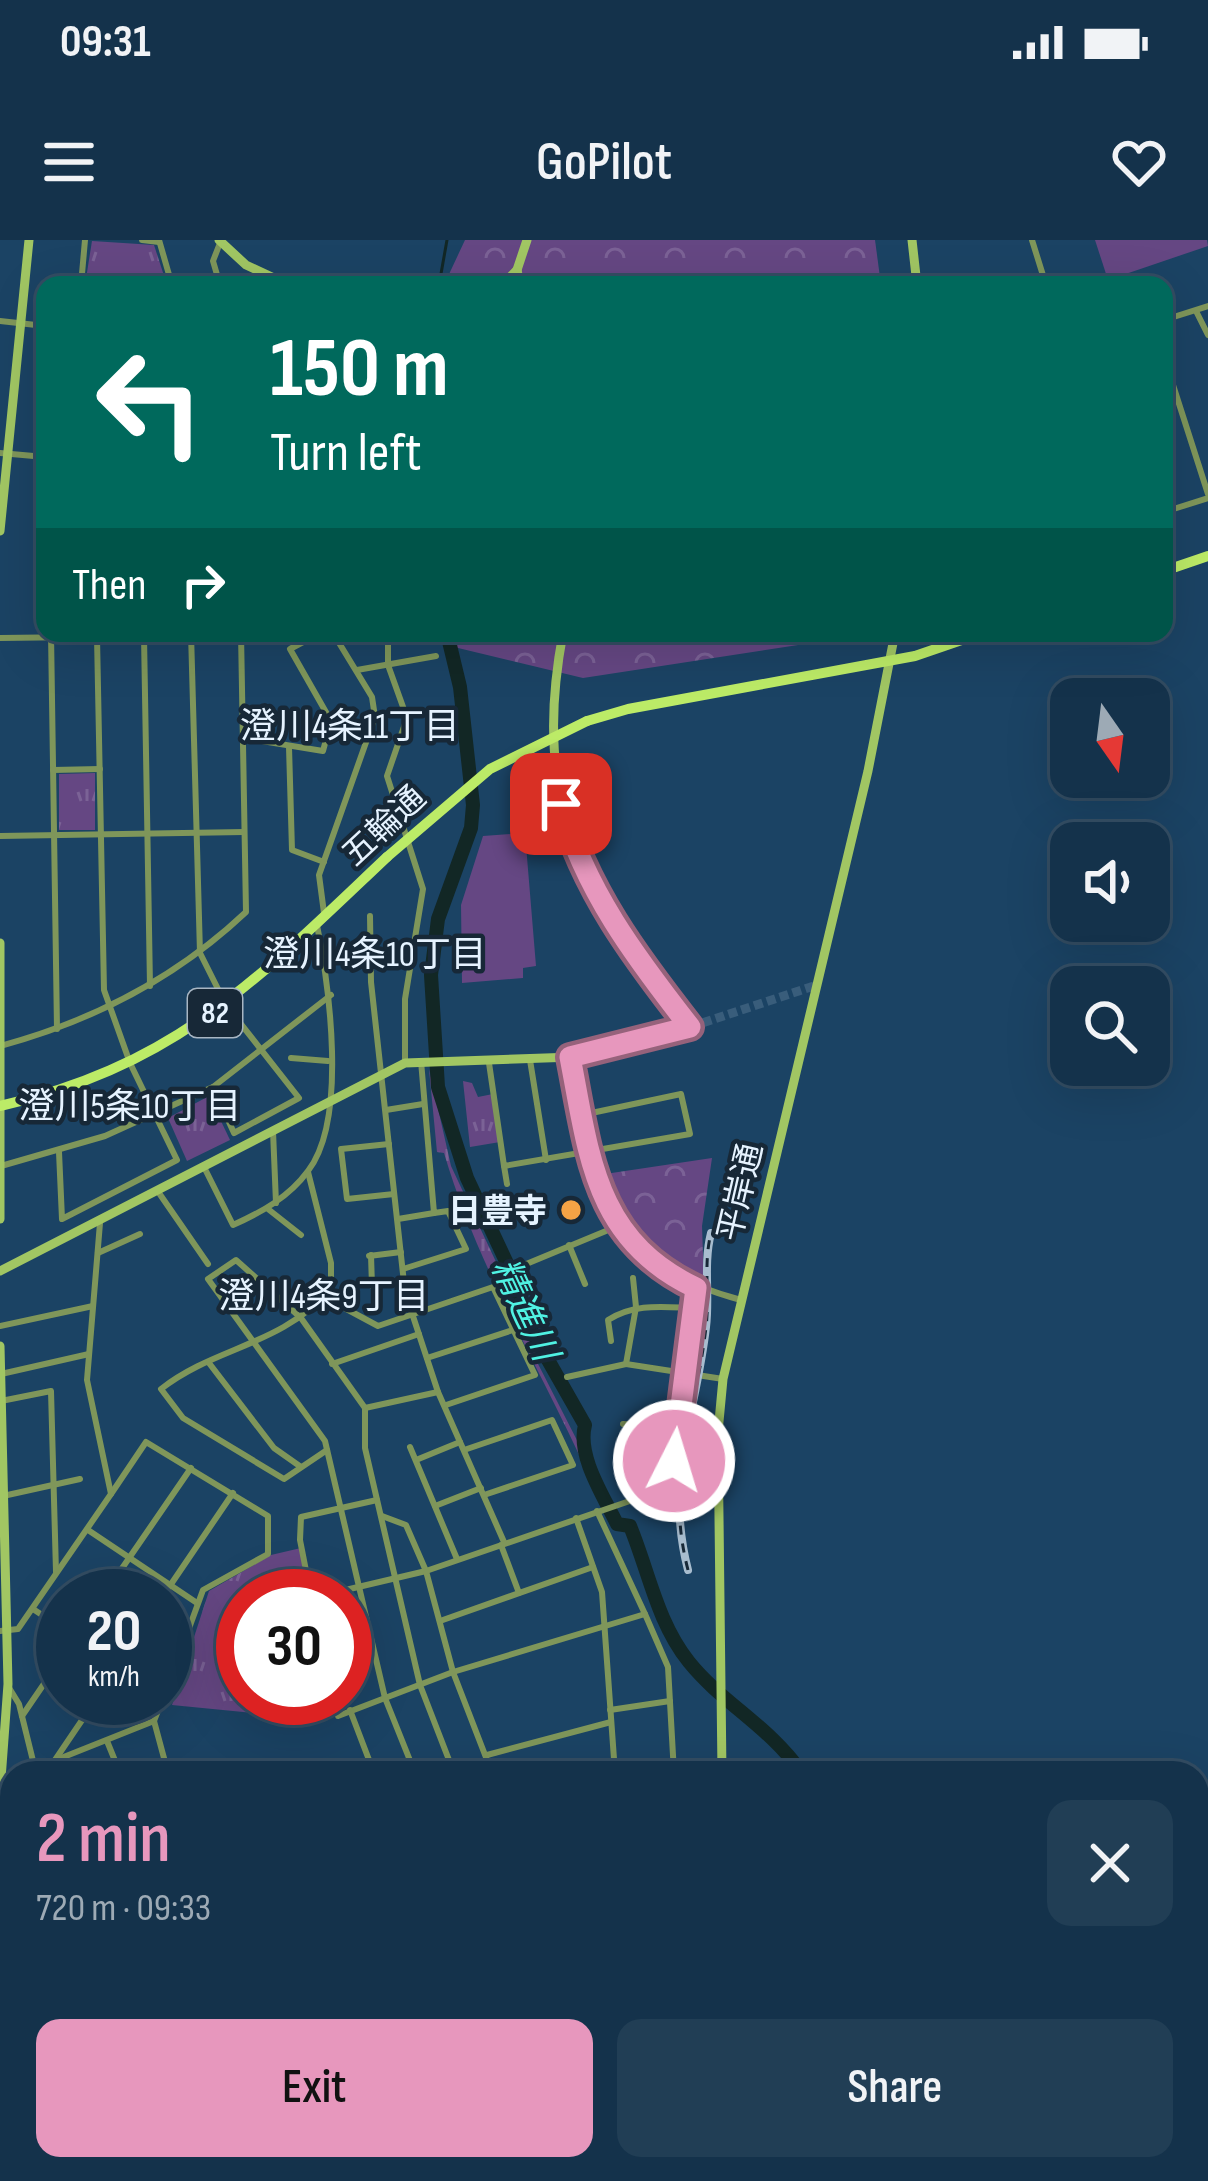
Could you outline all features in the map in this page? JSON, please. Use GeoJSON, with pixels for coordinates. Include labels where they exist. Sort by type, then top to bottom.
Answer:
{"type":"FeatureCollection","features":[{"type":"Feature","properties":{"kind":"main road"},"geometry":{"type":"LineString","coordinates":[[1173,568],[1208,556]]}},
{"type":"Feature","properties":{"kind":"main road","name":"五輪通"},"geometry":{"type":"LineString","coordinates":[[2,1106],[130,1063],[226,1005],[490,769],[587,721],[891,660],[950,642]]}},
{"type":"Feature","properties":{"kind":"street"},"geometry":{"type":"LineString","coordinates":[[0,531],[4,453],[29,240]]}},
{"type":"Feature","properties":{"kind":"street"},"geometry":{"type":"LineString","coordinates":[[82,276],[86,240]]}},
{"type":"Feature","properties":{"kind":"street"},"geometry":{"type":"LineString","coordinates":[[142,240],[159,241],[169,276]]}},
{"type":"Feature","properties":{"kind":"street"},"geometry":{"type":"LineString","coordinates":[[511,276],[527,240]]}},
{"type":"Feature","properties":{"kind":"street"},"geometry":{"type":"LineString","coordinates":[[912,240],[916,276]]}},
{"type":"Feature","properties":{"kind":"street"},"geometry":{"type":"LineString","coordinates":[[1032,240],[1043,276]]}},
{"type":"Feature","properties":{"kind":"street"},"geometry":{"type":"LineString","coordinates":[[217,276],[213,261],[220,241],[246,265],[270,276]]}},
{"type":"Feature","properties":{"kind":"street"},"geometry":{"type":"LineString","coordinates":[[517,270],[518,276]]}},
{"type":"Feature","properties":{"kind":"street"},"geometry":{"type":"LineString","coordinates":[[1173,317],[1208,306]]}},
{"type":"Feature","properties":{"kind":"street"},"geometry":{"type":"LineString","coordinates":[[1196,310],[1208,335]]}},
{"type":"Feature","properties":{"kind":"street"},"geometry":{"type":"LineString","coordinates":[[0,321],[36,325]]}},
{"type":"Feature","properties":{"kind":"street"},"geometry":{"type":"LineString","coordinates":[[1173,387],[1208,496],[1173,508]]}},
{"type":"Feature","properties":{"kind":"street"},"geometry":{"type":"LineString","coordinates":[[4,453],[36,457]]}},
{"type":"Feature","properties":{"kind":"street"},"geometry":{"type":"LineString","coordinates":[[0,638],[36,637]]}},
{"type":"Feature","properties":{"kind":"street"},"geometry":{"type":"LineString","coordinates":[[51,642],[57,1029]]}},
{"type":"Feature","properties":{"kind":"street"},"geometry":{"type":"LineString","coordinates":[[62,1219],[177,1160],[107,1009],[98,642]]}},
{"type":"Feature","properties":{"kind":"street"},"geometry":{"type":"LineString","coordinates":[[144,642],[150,986]]}},
{"type":"Feature","properties":{"kind":"street"},"geometry":{"type":"LineString","coordinates":[[191,642],[200,952],[226,1005],[298,1097],[234,1133],[213,1087]]}},
{"type":"Feature","properties":{"kind":"street"},"geometry":{"type":"LineString","coordinates":[[1,1046],[107,1009],[150,986],[246,913],[241,642]]}},
{"type":"Feature","properties":{"kind":"street"},"geometry":{"type":"LineString","coordinates":[[243,738],[323,751],[331,721],[290,650],[304,642]]}},
{"type":"Feature","properties":{"kind":"street"},"geometry":{"type":"LineString","coordinates":[[204,1167],[233,1225],[268,1209],[308,1172],[328,1104],[331,995],[320,875],[375,717],[373,697],[339,642]]}},
{"type":"Feature","properties":{"kind":"street"},"geometry":{"type":"LineString","coordinates":[[388,642],[388,665],[406,718],[387,776],[423,889],[405,999],[406,1064]]}},
{"type":"Feature","properties":{"kind":"street"},"geometry":{"type":"LineString","coordinates":[[0,1271],[406,1064],[570,1057],[690,1027],[641,964],[578,862],[557,786],[551,711],[561,642]]}},
{"type":"Feature","properties":{"kind":"street","name":"平岸通"},"geometry":{"type":"LineString","coordinates":[[722,1761],[718,1471],[723,1378],[894,642]]}},
{"type":"Feature","properties":{"kind":"street"},"geometry":{"type":"LineString","coordinates":[[357,670],[436,656]]}},
{"type":"Feature","properties":{"kind":"street"},"geometry":{"type":"LineString","coordinates":[[289,747],[292,850],[324,862]]}},
{"type":"Feature","properties":{"kind":"street"},"geometry":{"type":"LineString","coordinates":[[53,770],[100,769]]}},
{"type":"Feature","properties":{"kind":"street"},"geometry":{"type":"LineString","coordinates":[[0,836],[244,832]]}},
{"type":"Feature","properties":{"kind":"street"},"geometry":{"type":"LineString","coordinates":[[370,916],[381,1074],[403,1269],[413,1316],[438,1392],[483,1491],[519,1593]]}},
{"type":"Feature","properties":{"kind":"street"},"geometry":{"type":"LineString","coordinates":[[0,943],[0,1219]]}},
{"type":"Feature","properties":{"kind":"street"},"geometry":{"type":"LineString","coordinates":[[1,1166],[59,1152],[156,1115],[213,1087],[331,995]]}},
{"type":"Feature","properties":{"kind":"street"},"geometry":{"type":"LineString","coordinates":[[570,1057],[586,1154],[618,1226],[696,1288],[741,1300]]}},
{"type":"Feature","properties":{"kind":"street"},"geometry":{"type":"LineString","coordinates":[[291,1058],[328,1061]]}},
{"type":"Feature","properties":{"kind":"street"},"geometry":{"type":"LineString","coordinates":[[530,1060],[546,1160]]}},
{"type":"Feature","properties":{"kind":"street"},"geometry":{"type":"LineString","coordinates":[[424,1062],[423,1104],[434,1214]]}},
{"type":"Feature","properties":{"kind":"street"},"geometry":{"type":"LineString","coordinates":[[489,1063],[508,1184]]}},
{"type":"Feature","properties":{"kind":"street"},"geometry":{"type":"LineString","coordinates":[[504,1166],[690,1134],[681,1094],[582,1115]]}},
{"type":"Feature","properties":{"kind":"street"},"geometry":{"type":"LineString","coordinates":[[386,1110],[423,1104]]}},
{"type":"Feature","properties":{"kind":"street"},"geometry":{"type":"LineString","coordinates":[[273,1131],[276,1203]]}},
{"type":"Feature","properties":{"kind":"street"},"geometry":{"type":"LineString","coordinates":[[389,1144],[341,1149],[347,1199],[394,1194]]}},
{"type":"Feature","properties":{"kind":"street"},"geometry":{"type":"LineString","coordinates":[[59,1152],[62,1243]]}},
{"type":"Feature","properties":{"kind":"street"},"geometry":{"type":"LineString","coordinates":[[308,1172],[332,1263],[331,1289],[301,1318],[253,1347],[185,1370],[161,1389],[183,1418],[284,1480],[327,1450]]}},
{"type":"Feature","properties":{"kind":"street"},"geometry":{"type":"LineString","coordinates":[[159,1192],[208,1264]]}},
{"type":"Feature","properties":{"kind":"street"},"geometry":{"type":"LineString","coordinates":[[268,1209],[302,1235]]}},
{"type":"Feature","properties":{"kind":"street"},"geometry":{"type":"LineString","coordinates":[[398,1219],[448,1211],[466,1249],[403,1269]]}},
{"type":"Feature","properties":{"kind":"street"},"geometry":{"type":"LineString","coordinates":[[100,1223],[87,1380],[111,1494]]}},
{"type":"Feature","properties":{"kind":"street"},"geometry":{"type":"LineString","coordinates":[[519,1267],[618,1226]]}},
{"type":"Feature","properties":{"kind":"street"},"geometry":{"type":"LineString","coordinates":[[98,1253],[140,1234]]}},
{"type":"Feature","properties":{"kind":"street"},"geometry":{"type":"LineString","coordinates":[[569,1245],[585,1284]]}},
{"type":"Feature","properties":{"kind":"street"},"geometry":{"type":"LineString","coordinates":[[372,1286],[370,1255],[401,1252]]}},
{"type":"Feature","properties":{"kind":"street"},"geometry":{"type":"LineString","coordinates":[[354,1569],[327,1450],[208,1279],[236,1260],[301,1318],[365,1408],[365,1448],[420,1685],[449,1761]]}},
{"type":"Feature","properties":{"kind":"street"},"geometry":{"type":"LineString","coordinates":[[626,1364],[636,1307],[634,1277]]}},
{"type":"Feature","properties":{"kind":"street"},"geometry":{"type":"LineString","coordinates":[[324,1298],[378,1326],[493,1287],[535,1375],[445,1406]]}},
{"type":"Feature","properties":{"kind":"street"},"geometry":{"type":"LineString","coordinates":[[674,1461],[696,1288]]}},
{"type":"Feature","properties":{"kind":"street"},"geometry":{"type":"LineString","coordinates":[[0,1326],[93,1306]]}},
{"type":"Feature","properties":{"kind":"street"},"geometry":{"type":"LineString","coordinates":[[611,1341],[608,1320],[636,1307],[693,1308]]}},
{"type":"Feature","properties":{"kind":"street"},"geometry":{"type":"LineString","coordinates":[[427,1358],[513,1330]]}},
{"type":"Feature","properties":{"kind":"street"},"geometry":{"type":"LineString","coordinates":[[331,1364],[419,1334]]}},
{"type":"Feature","properties":{"kind":"street"},"geometry":{"type":"LineString","coordinates":[[0,1346],[3,1631],[8,1684],[2,1761]]}},
{"type":"Feature","properties":{"kind":"street"},"geometry":{"type":"LineString","coordinates":[[1,1374],[89,1354]]}},
{"type":"Feature","properties":{"kind":"street"},"geometry":{"type":"LineString","coordinates":[[208,1363],[274,1448],[301,1467]]}},
{"type":"Feature","properties":{"kind":"street"},"geometry":{"type":"LineString","coordinates":[[567,1377],[626,1364],[723,1378]]}},
{"type":"Feature","properties":{"kind":"street"},"geometry":{"type":"LineString","coordinates":[[1,1401],[51,1391],[56,1569]]}},
{"type":"Feature","properties":{"kind":"street"},"geometry":{"type":"LineString","coordinates":[[365,1408],[438,1392]]}},
{"type":"Feature","properties":{"kind":"street"},"geometry":{"type":"LineString","coordinates":[[416,1460],[552,1420],[573,1465],[435,1506]]}},
{"type":"Feature","properties":{"kind":"street"},"geometry":{"type":"LineString","coordinates":[[623,1424],[677,1428]]}},
{"type":"Feature","properties":{"kind":"street"},"geometry":{"type":"LineString","coordinates":[[60,1569],[146,1442],[268,1516],[268,1554],[203,1590],[192,1617]]}},
{"type":"Feature","properties":{"kind":"street"},"geometry":{"type":"LineString","coordinates":[[410,1447],[457,1559]]}},
{"type":"Feature","properties":{"kind":"street"},"geometry":{"type":"LineString","coordinates":[[121,1569],[190,1468]]}},
{"type":"Feature","properties":{"kind":"street"},"geometry":{"type":"LineString","coordinates":[[372,1585],[427,1571],[718,1471]]}},
{"type":"Feature","properties":{"kind":"street"},"geometry":{"type":"LineString","coordinates":[[4,1496],[80,1479]]}},
{"type":"Feature","properties":{"kind":"street"},"geometry":{"type":"LineString","coordinates":[[182,1569],[233,1493]]}},
{"type":"Feature","properties":{"kind":"street"},"geometry":{"type":"LineString","coordinates":[[308,1569],[300,1540],[301,1517],[377,1499]]}},
{"type":"Feature","properties":{"kind":"street"},"geometry":{"type":"LineString","coordinates":[[600,1510],[668,1667],[673,1761]]}},
{"type":"Feature","properties":{"kind":"street"},"geometry":{"type":"LineString","coordinates":[[382,1516],[406,1525],[427,1571],[453,1672],[487,1761]]}},
{"type":"Feature","properties":{"kind":"street"},"geometry":{"type":"LineString","coordinates":[[576,1518],[593,1567],[604,1626],[614,1761]]}},
{"type":"Feature","properties":{"kind":"street"},"geometry":{"type":"LineString","coordinates":[[88,1530],[146,1569]]}},
{"type":"Feature","properties":{"kind":"street"},"geometry":{"type":"LineString","coordinates":[[440,1621],[593,1567]]}},
{"type":"Feature","properties":{"kind":"street"},"geometry":{"type":"LineString","coordinates":[[192,1600],[197,1603]]}},
{"type":"Feature","properties":{"kind":"street"},"geometry":{"type":"LineString","coordinates":[[3,1631],[18,1629],[36,1605]]}},
{"type":"Feature","properties":{"kind":"street"},"geometry":{"type":"LineString","coordinates":[[372,1702],[453,1672],[645,1614]]}},
{"type":"Feature","properties":{"kind":"street"},"geometry":{"type":"LineString","coordinates":[[372,1645],[385,1698],[410,1761]]}},
{"type":"Feature","properties":{"kind":"street"},"geometry":{"type":"LineString","coordinates":[[8,1684],[33,1761]]}},
{"type":"Feature","properties":{"kind":"street"},"geometry":{"type":"LineString","coordinates":[[22,1716],[36,1696]]}},
{"type":"Feature","properties":{"kind":"street"},"geometry":{"type":"LineString","coordinates":[[610,1710],[670,1701]]}},
{"type":"Feature","properties":{"kind":"street"},"geometry":{"type":"LineString","coordinates":[[485,1755],[611,1722]]}},
{"type":"Feature","properties":{"kind":"street"},"geometry":{"type":"LineString","coordinates":[[54,1761],[79,1725]]}},
{"type":"Feature","properties":{"kind":"street"},"geometry":{"type":"LineString","coordinates":[[54,1761],[145,1725]]}},
{"type":"Feature","properties":{"kind":"street"},"geometry":{"type":"LineString","coordinates":[[155,1725],[165,1761]]}},
{"type":"Feature","properties":{"kind":"street"},"geometry":{"type":"LineString","coordinates":[[356,1725],[369,1761]]}},
{"type":"Feature","properties":{"kind":"street"},"geometry":{"type":"LineString","coordinates":[[107,1741],[115,1761]]}},
{"type":"Feature","properties":{"kind":"green space"},"geometry":{"type":"Polygon","coordinates":[[[465,240],[875,240],[880,276],[448,276],[465,240]]]}},
{"type":"Feature","properties":{"kind":"green space"},"geometry":{"type":"Polygon","coordinates":[[[1095,240],[1207,240],[1208,246],[1120,276],[1107,276],[1095,240]]]}},
{"type":"Feature","properties":{"kind":"green space"},"geometry":{"type":"Polygon","coordinates":[[[92,241],[154,245],[164,276],[86,276],[92,241]]]}},
{"type":"Feature","properties":{"kind":"green space"},"geometry":{"type":"Polygon","coordinates":[[[453,642],[810,642],[583,678],[454,647],[453,642]]]}},
{"type":"Feature","properties":{"kind":"green space"},"geometry":{"type":"Polygon","coordinates":[[[95,773],[95,830],[59,830],[59,774],[95,773]]]}},
{"type":"Feature","properties":{"kind":"green space"},"geometry":{"type":"Polygon","coordinates":[[[525,833],[536,966],[523,968],[523,978],[462,983],[461,905],[483,836],[525,833]]]}},
{"type":"Feature","properties":{"kind":"green space"},"geometry":{"type":"Polygon","coordinates":[[[429,1069],[451,1166],[535,1345],[536,1360],[609,1503],[602,1506],[477,1244],[444,1153],[437,1152],[429,1069]]]}},
{"type":"Feature","properties":{"kind":"green space"},"geometry":{"type":"Polygon","coordinates":[[[463,1081],[472,1083],[478,1097],[493,1094],[500,1142],[470,1147],[463,1081]]]}},
{"type":"Feature","properties":{"kind":"green space"},"geometry":{"type":"Polygon","coordinates":[[[209,1096],[230,1140],[187,1161],[168,1118],[209,1096]]]}},
{"type":"Feature","properties":{"kind":"green space"},"geometry":{"type":"Polygon","coordinates":[[[712,1158],[702,1226],[704,1283],[686,1277],[626,1231],[605,1174],[712,1158]]]}},
{"type":"Feature","properties":{"kind":"green space"},"geometry":{"type":"Polygon","coordinates":[[[301,1548],[303,1569],[247,1569],[271,1555],[301,1548]]]}},
{"type":"Feature","properties":{"kind":"green space"},"geometry":{"type":"Polygon","coordinates":[[[216,1587],[216,1709],[192,1707],[192,1643],[209,1591],[216,1587]]]}},
{"type":"Feature","properties":{"kind":"waterway","name":"精進川"},"geometry":{"type":"LineString","coordinates":[[441,276],[447,240]]}},
{"type":"Feature","properties":{"kind":"waterway","name":"精進川"},"geometry":{"type":"LineString","coordinates":[[449,642],[460,687],[473,805],[471,828],[438,919],[431,975],[438,1087],[467,1178],[512,1274],[527,1323],[585,1425],[585,1449],[593,1475],[617,1524],[630,1526],[669,1630],[702,1677],[792,1761]]}},
{"type":"Feature","properties":{"kind":"tunnel"},"geometry":{"type":"LineString","coordinates":[[690,1027],[817,985]]}},
{"type":"Feature","properties":{"kind":"railway"},"geometry":{"type":"LineString","coordinates":[[688,1570],[679,1505],[684,1447],[706,1327],[711,1233]]}},
{"type":"Feature","properties":{"kind":"place","name":"日豊寺"},"geometry":{"type":"Point","coordinates":[571,1210]}},
{"type":"Feature","properties":{"kind":"district","name":"澄川4条11丁目"},"geometry":{"type":"Point","coordinates":[350,725]}},
{"type":"Feature","properties":{"kind":"district","name":"澄川4条10丁目"},"geometry":{"type":"Point","coordinates":[375,953]}},
{"type":"Feature","properties":{"kind":"district","name":"澄川5条10丁目"},"geometry":{"type":"Point","coordinates":[130,1105]}},
{"type":"Feature","properties":{"kind":"district","name":"澄川4条9丁目"},"geometry":{"type":"Point","coordinates":[324,1295]}},
{"type":"Feature","properties":{"kind":"route"},"geometry":{"type":"LineString","coordinates":[[561,804],[578,862],[641,964],[690,1027],[570,1057],[588,1165],[618,1226],[682,1282],[696,1288],[674,1461]]}}]}
